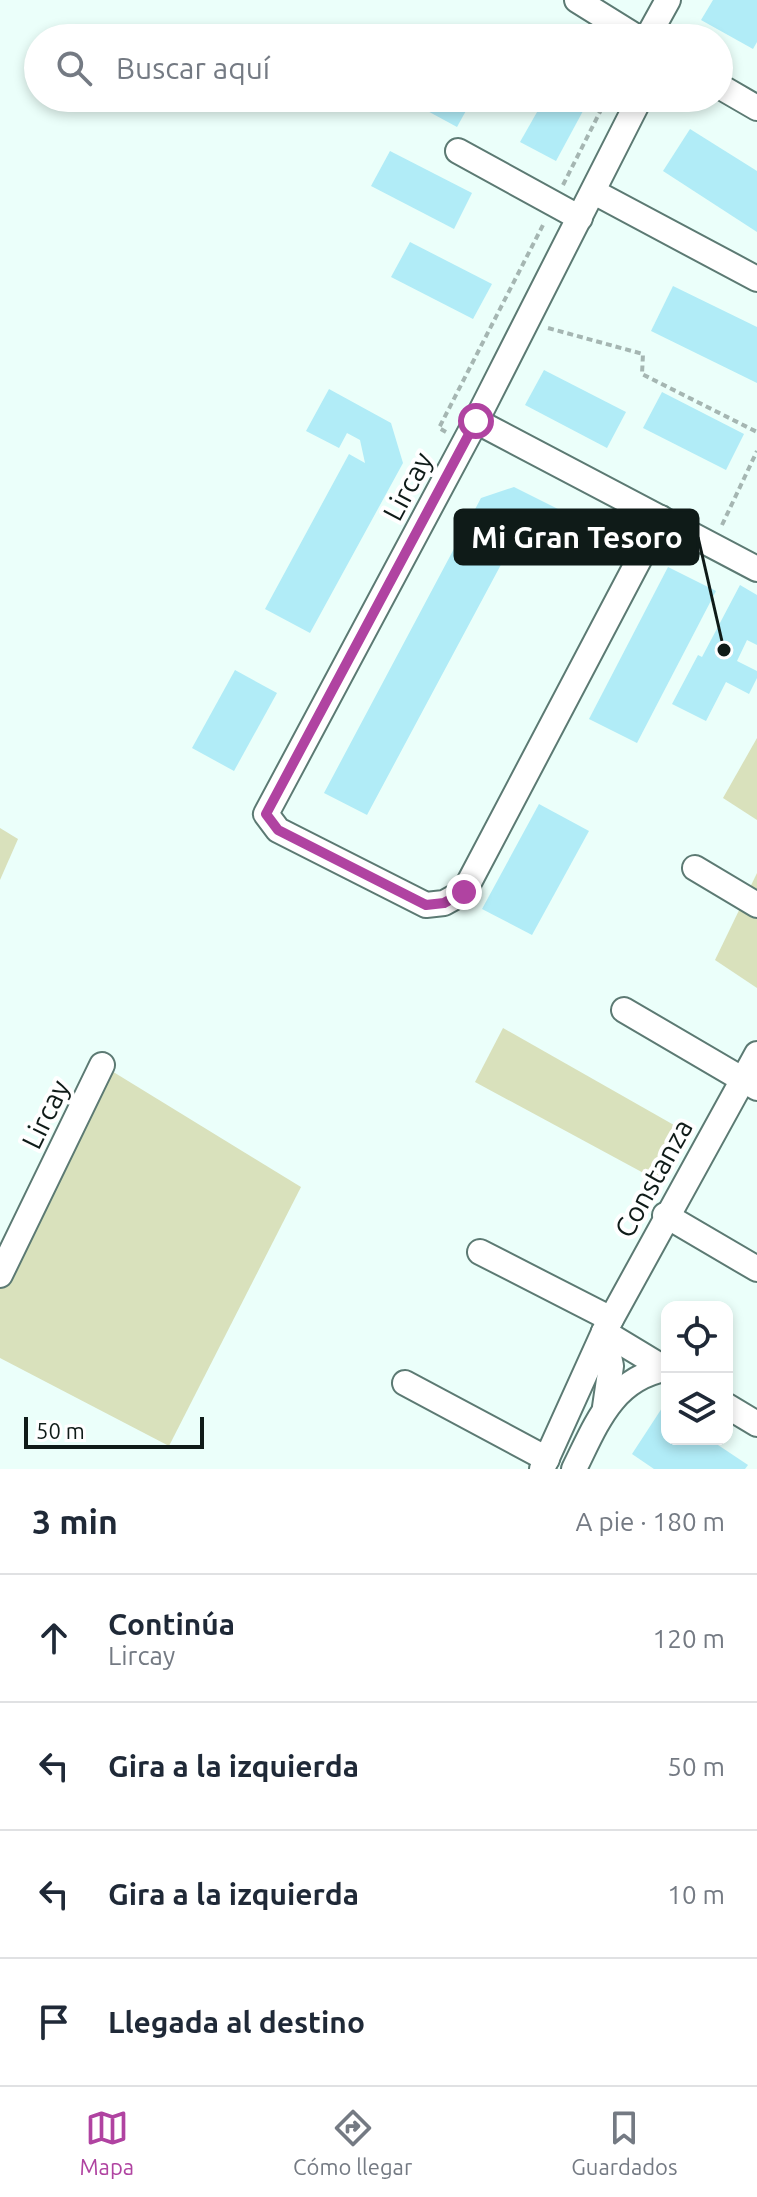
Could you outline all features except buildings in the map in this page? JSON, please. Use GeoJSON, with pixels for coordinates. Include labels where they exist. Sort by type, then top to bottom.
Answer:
{"type":"FeatureCollection","features":[{"type":"Feature","properties":{"kind":"street"},"geometry":{"type":"LineString","coordinates":[[577,0],[616,24]]}},
{"type":"Feature","properties":{"kind":"street"},"geometry":{"type":"LineString","coordinates":[[655,24],[668,0]]}},
{"type":"Feature","properties":{"kind":"street"},"geometry":{"type":"LineString","coordinates":[[733,94],[757,108]]}},
{"type":"Feature","properties":{"kind":"street","name":"Lircay"},"geometry":{"type":"LineString","coordinates":[[633,112],[476,421],[266,814],[278,830],[426,905],[444,903],[464,892],[661,518]]}},
{"type":"Feature","properties":{"kind":"street"},"geometry":{"type":"LineString","coordinates":[[458,151],[580,218]]}},
{"type":"Feature","properties":{"kind":"street"},"geometry":{"type":"LineString","coordinates":[[594,192],[757,279]]}},
{"type":"Feature","properties":{"kind":"street"},"geometry":{"type":"LineString","coordinates":[[476,421],[757,569]]}},
{"type":"Feature","properties":{"kind":"street"},"geometry":{"type":"LineString","coordinates":[[695,868],[757,905]]}},
{"type":"Feature","properties":{"kind":"street"},"geometry":{"type":"LineString","coordinates":[[624,1010],[749,1084]]}},
{"type":"Feature","properties":{"kind":"street","name":"Constanza"},"geometry":{"type":"LineString","coordinates":[[544,1464],[608,1325],[665,1215],[749,1084],[757,1054]]}},
{"type":"Feature","properties":{"kind":"street","name":"Lircay"},"geometry":{"type":"LineString","coordinates":[[0,1275],[102,1065]]}},
{"type":"Feature","properties":{"kind":"street"},"geometry":{"type":"LineString","coordinates":[[665,1215],[757,1269]]}},
{"type":"Feature","properties":{"kind":"street"},"geometry":{"type":"LineString","coordinates":[[480,1252],[608,1325],[661,1365]]}},
{"type":"Feature","properties":{"kind":"street"},"geometry":{"type":"LineString","coordinates":[[605,1409],[611,1366],[608,1325]]}},
{"type":"Feature","properties":{"kind":"street"},"geometry":{"type":"LineString","coordinates":[[574,1469],[605,1409],[630,1381],[661,1371]]}},
{"type":"Feature","properties":{"kind":"street"},"geometry":{"type":"LineString","coordinates":[[405,1383],[544,1464]]}},
{"type":"Feature","properties":{"kind":"street"},"geometry":{"type":"LineString","coordinates":[[733,1410],[757,1424]]}},
{"type":"Feature","properties":{"kind":"path"},"geometry":{"type":"LineString","coordinates":[[527,322],[643,354],[642,374],[757,432]]}},
{"type":"Feature","properties":{"kind":"path"},"geometry":{"type":"LineString","coordinates":[[713,545],[757,451]]}},
{"type":"Feature","properties":{"kind":"green space"},"geometry":{"type":"Polygon","coordinates":[[[757,738],[757,820],[723,798],[757,738]]]}},
{"type":"Feature","properties":{"kind":"green space"},"geometry":{"type":"Polygon","coordinates":[[[0,828],[18,839],[0,880],[0,828]]]}},
{"type":"Feature","properties":{"kind":"green space"},"geometry":{"type":"Polygon","coordinates":[[[757,873],[757,988],[715,960],[757,873]]]}},
{"type":"Feature","properties":{"kind":"green space"},"geometry":{"type":"Polygon","coordinates":[[[503,1028],[688,1133],[662,1183],[475,1082],[503,1028]]]}},
{"type":"Feature","properties":{"kind":"green space"},"geometry":{"type":"Polygon","coordinates":[[[102,1065],[301,1187],[169,1446],[0,1358],[0,1275],[102,1065]]]}},
{"type":"Feature","properties":{"kind":"place","name":"Mi Gran Tesoro"},"geometry":{"type":"Point","coordinates":[724,650]}},
{"type":"Feature","properties":{"kind":"route"},"geometry":{"type":"LineString","coordinates":[[464,892],[444,903],[426,905],[278,830],[266,814],[476,421]]}}]}
